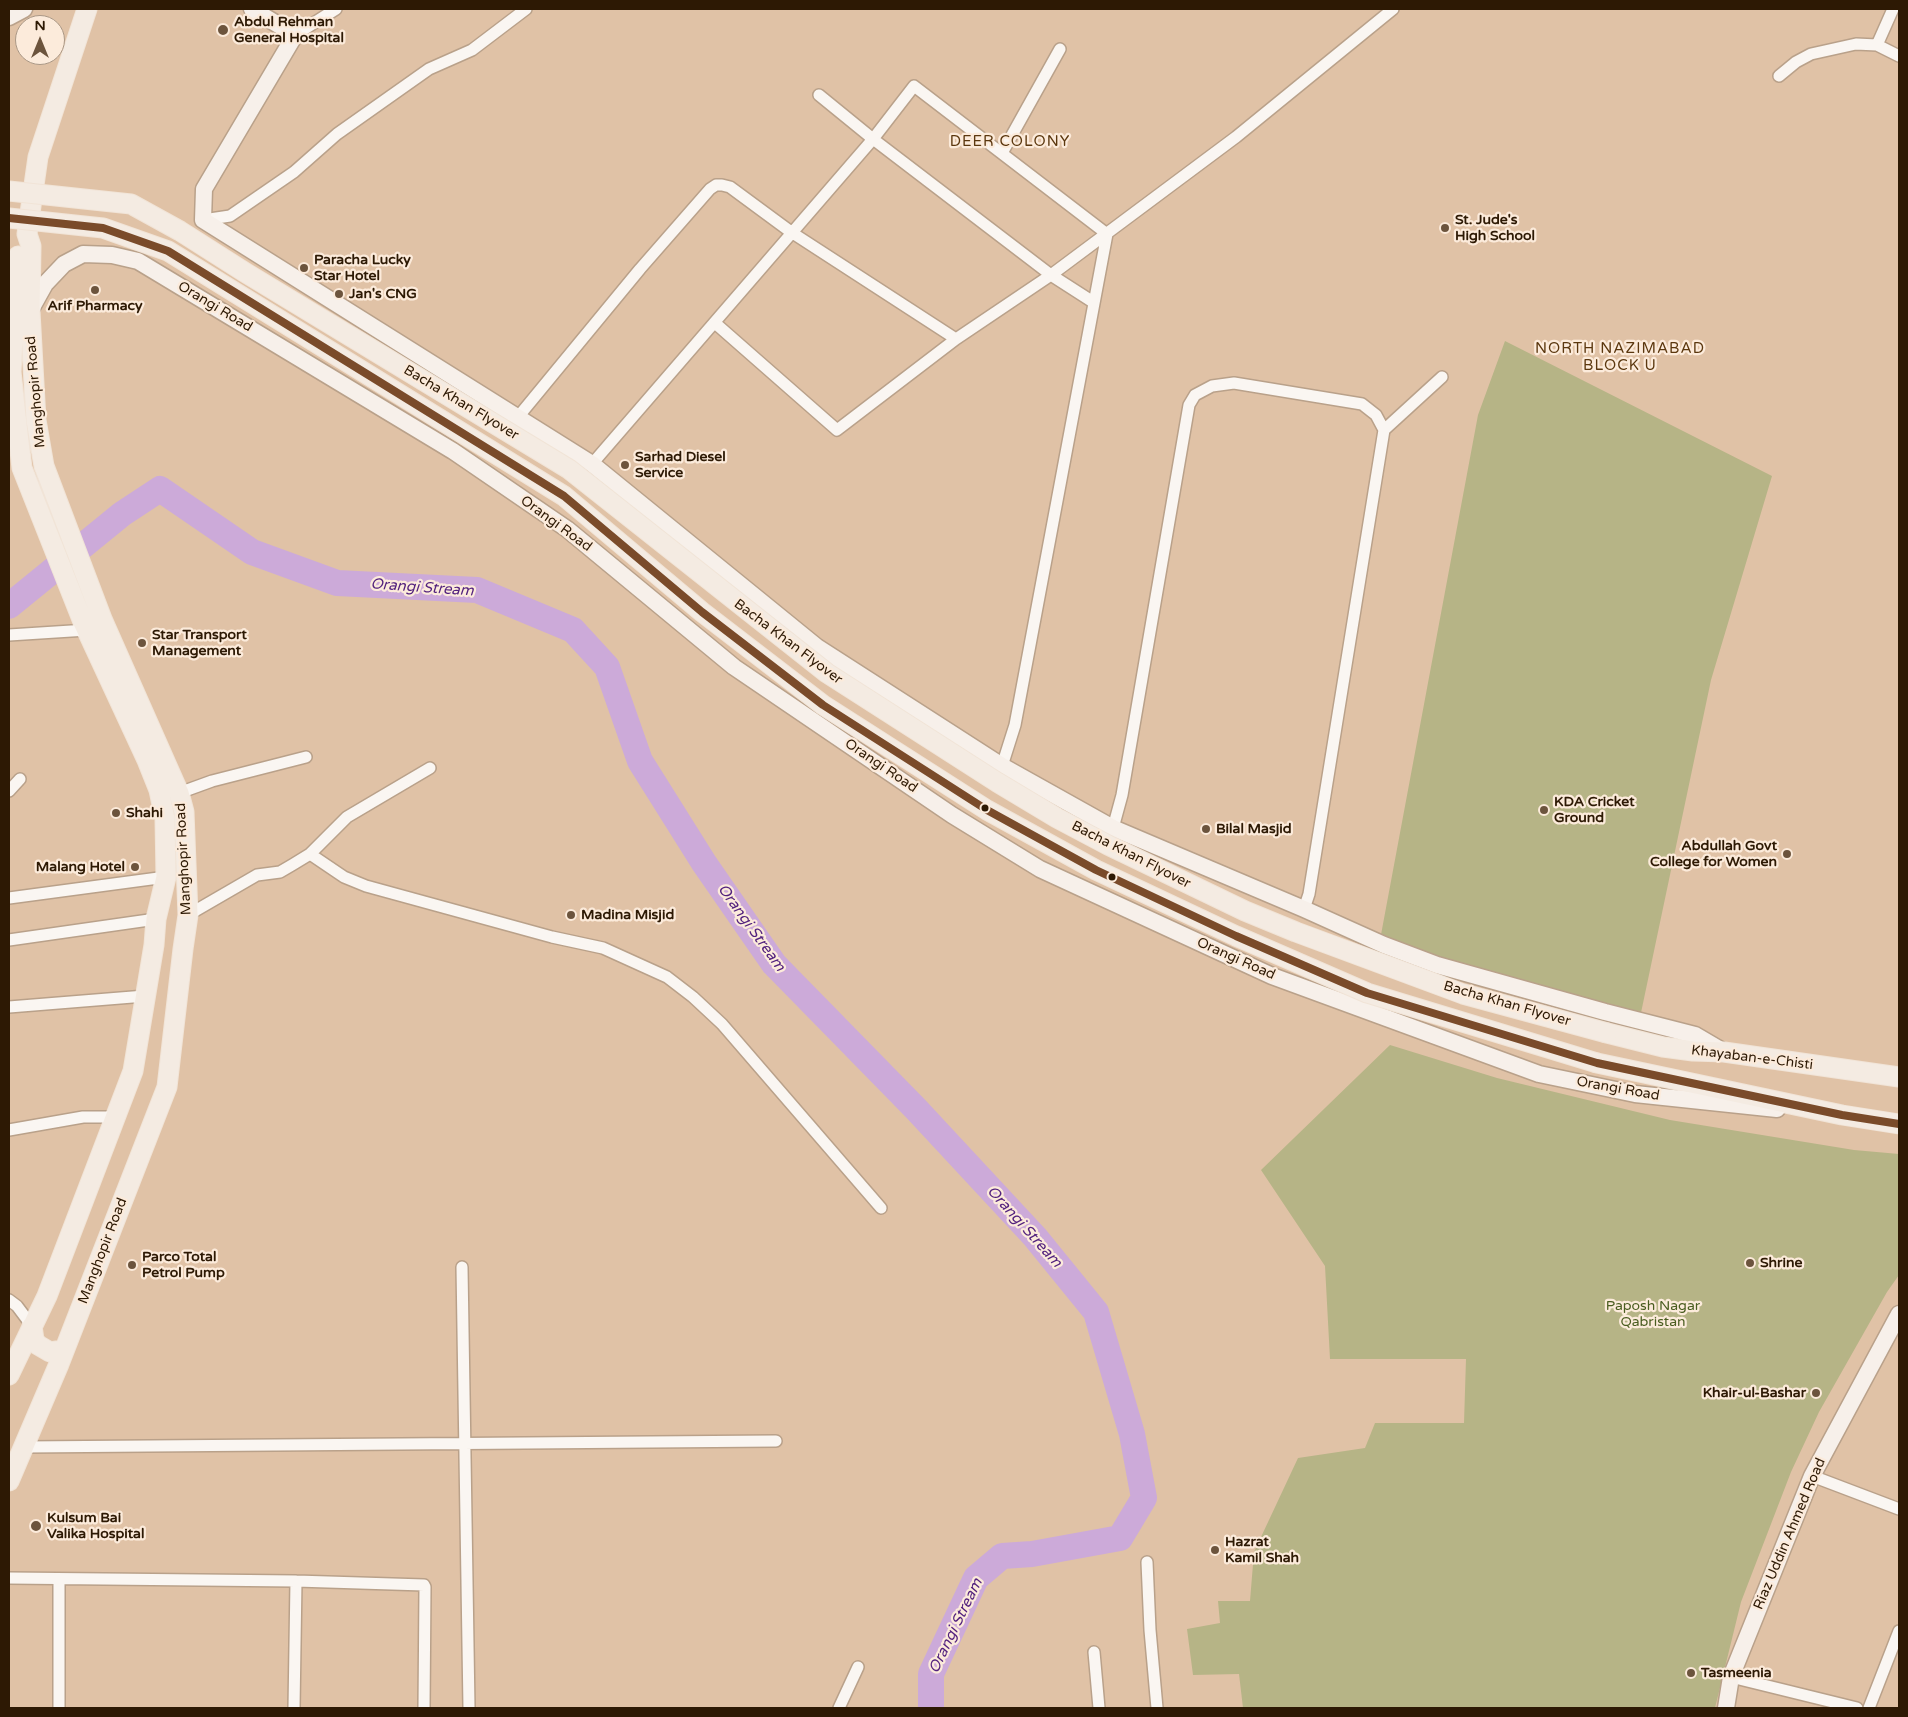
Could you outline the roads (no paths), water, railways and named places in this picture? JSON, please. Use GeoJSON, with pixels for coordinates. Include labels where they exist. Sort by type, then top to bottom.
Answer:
{"type":"FeatureCollection","features":[{"type":"Feature","properties":{"kind":"main road","name":"Manghopir Road"},"geometry":{"type":"LineString","coordinates":[[12,1368],[47,1296],[133,1070],[154,945],[156,919],[166,877],[165,819],[158,790],[91,624],[22,468],[10,376],[19,258],[31,246],[27,234],[38,157],[87,9]]}},
{"type":"Feature","properties":{"kind":"main road","name":"Bacha Khan Flyover"},"geometry":{"type":"LineString","coordinates":[[9,191],[131,204],[180,231],[569,469],[827,673],[997,782],[1057,818],[1108,845],[1244,911],[1296,932],[1463,994],[1606,1033]]}},
{"type":"Feature","properties":{"kind":"main road","name":"Bacha Khan Flyover"},"geometry":{"type":"LineString","coordinates":[[9,218],[103,228],[168,251],[564,496],[702,612],[822,705],[987,810],[1096,870],[1236,936],[1367,993],[1597,1063],[1842,1115]]}},
{"type":"Feature","properties":{"kind":"main road","name":"Manghopir Road"},"geometry":{"type":"LineString","coordinates":[[9,1481],[54,1375],[167,1087],[188,915],[184,812],[179,793],[91,624],[44,466],[36,420],[30,311],[19,258]]}},
{"type":"Feature","properties":{"kind":"main road","name":"Khayaban-e-Chisti"},"geometry":{"type":"LineString","coordinates":[[1606,1033],[1663,1047],[1693,1051],[1724,1052],[1895,1076]]}},
{"type":"Feature","properties":{"kind":"main road"},"geometry":{"type":"LineString","coordinates":[[1842,1115],[1899,1124]]}},
{"type":"Feature","properties":{"kind":"main road"},"geometry":{"type":"LineString","coordinates":[[32,1326],[34,1340],[38,1345],[50,1352],[64,1350]]}},
{"type":"Feature","properties":{"kind":"main road"},"geometry":{"type":"LineString","coordinates":[[12,1368],[33,1359],[49,1367],[54,1375]]}},
{"type":"Feature","properties":{"kind":"street"},"geometry":{"type":"LineString","coordinates":[[9,17],[24,9]]}},
{"type":"Feature","properties":{"kind":"street"},"geometry":{"type":"LineString","coordinates":[[252,9],[295,35]]}},
{"type":"Feature","properties":{"kind":"street"},"geometry":{"type":"LineString","coordinates":[[204,220],[204,189],[295,35],[336,9]]}},
{"type":"Feature","properties":{"kind":"street"},"geometry":{"type":"LineString","coordinates":[[204,220],[230,216],[294,172],[337,134],[429,69],[472,50],[526,9]]}},
{"type":"Feature","properties":{"kind":"street"},"geometry":{"type":"LineString","coordinates":[[715,323],[837,430],[956,339],[1051,275],[1236,137],[1393,9]]}},
{"type":"Feature","properties":{"kind":"street"},"geometry":{"type":"LineString","coordinates":[[1877,45],[1893,9]]}},
{"type":"Feature","properties":{"kind":"street"},"geometry":{"type":"LineString","coordinates":[[1779,76],[1796,62],[1811,54],[1856,44],[1877,45],[1899,56]]}},
{"type":"Feature","properties":{"kind":"street"},"geometry":{"type":"LineString","coordinates":[[1002,153],[1060,48]]}},
{"type":"Feature","properties":{"kind":"street"},"geometry":{"type":"LineString","coordinates":[[592,464],[873,139],[914,86],[1107,234]]}},
{"type":"Feature","properties":{"kind":"street"},"geometry":{"type":"LineString","coordinates":[[820,95],[873,139],[1051,275],[1093,302]]}},
{"type":"Feature","properties":{"kind":"street"},"geometry":{"type":"LineString","coordinates":[[518,417],[640,269],[710,189],[716,185],[730,187],[791,232],[956,339]]}},
{"type":"Feature","properties":{"kind":"street"},"geometry":{"type":"LineString","coordinates":[[204,220],[592,464],[817,647],[1002,766],[1113,828],[1384,945],[1437,965],[1695,1035],[1724,1052]]}},
{"type":"Feature","properties":{"kind":"street"},"geometry":{"type":"LineString","coordinates":[[1002,766],[1015,725],[1107,234]]}},
{"type":"Feature","properties":{"kind":"street","name":"Orangi Road"},"geometry":{"type":"LineString","coordinates":[[30,311],[45,284],[64,264],[83,254],[112,255],[138,261],[461,457],[567,529],[734,667],[952,815],[1040,869],[1272,976],[1539,1074],[1635,1094],[1842,1115]]}},
{"type":"Feature","properties":{"kind":"street"},"geometry":{"type":"LineString","coordinates":[[1384,430],[1442,377]]}},
{"type":"Feature","properties":{"kind":"street"},"geometry":{"type":"LineString","coordinates":[[1113,828],[1122,795],[1189,405],[1195,396],[1212,386],[1234,383],[1362,404],[1376,415],[1384,430],[1309,894],[1304,909]]}},
{"type":"Feature","properties":{"kind":"street"},"geometry":{"type":"LineString","coordinates":[[9,635],[91,624]]}},
{"type":"Feature","properties":{"kind":"street"},"geometry":{"type":"LineString","coordinates":[[179,793],[212,781],[306,757]]}},
{"type":"Feature","properties":{"kind":"street"},"geometry":{"type":"LineString","coordinates":[[188,915],[257,875],[280,872],[310,854],[347,817],[430,768]]}},
{"type":"Feature","properties":{"kind":"street"},"geometry":{"type":"LineString","coordinates":[[9,791],[20,779]]}},
{"type":"Feature","properties":{"kind":"street"},"geometry":{"type":"LineString","coordinates":[[310,854],[344,877],[366,886],[534,932],[603,948],[667,977],[693,996],[722,1024],[880,1208]]}},
{"type":"Feature","properties":{"kind":"street"},"geometry":{"type":"LineString","coordinates":[[9,898],[166,877]]}},
{"type":"Feature","properties":{"kind":"street"},"geometry":{"type":"LineString","coordinates":[[9,940],[156,919]]}},
{"type":"Feature","properties":{"kind":"street"},"geometry":{"type":"LineString","coordinates":[[9,1007],[145,996]]}},
{"type":"Feature","properties":{"kind":"street"},"geometry":{"type":"LineString","coordinates":[[9,1130],[83,1117],[115,1117]]}},
{"type":"Feature","properties":{"kind":"street"},"geometry":{"type":"LineString","coordinates":[[462,1267],[469,1708]]}},
{"type":"Feature","properties":{"kind":"street"},"geometry":{"type":"LineString","coordinates":[[9,1300],[32,1326]]}},
{"type":"Feature","properties":{"kind":"street","name":"Riaz Uddin Ahmed Road"},"geometry":{"type":"LineString","coordinates":[[1726,1708],[1731,1677],[1812,1476],[1899,1314]]}},
{"type":"Feature","properties":{"kind":"street"},"geometry":{"type":"LineString","coordinates":[[24,1447],[776,1441]]}},
{"type":"Feature","properties":{"kind":"street"},"geometry":{"type":"LineString","coordinates":[[1812,1476],[1899,1510]]}},
{"type":"Feature","properties":{"kind":"street"},"geometry":{"type":"LineString","coordinates":[[1147,1562],[1150,1630],[1157,1708]]}},
{"type":"Feature","properties":{"kind":"street"},"geometry":{"type":"LineString","coordinates":[[9,1578],[296,1581],[424,1585],[424,1708]]}},
{"type":"Feature","properties":{"kind":"street"},"geometry":{"type":"LineString","coordinates":[[59,1579],[59,1708]]}},
{"type":"Feature","properties":{"kind":"street"},"geometry":{"type":"LineString","coordinates":[[294,1708],[296,1581]]}},
{"type":"Feature","properties":{"kind":"street"},"geometry":{"type":"LineString","coordinates":[[1869,1708],[1899,1631]]}},
{"type":"Feature","properties":{"kind":"street"},"geometry":{"type":"LineString","coordinates":[[1094,1652],[1099,1708]]}},
{"type":"Feature","properties":{"kind":"street"},"geometry":{"type":"LineString","coordinates":[[839,1708],[858,1668]]}},
{"type":"Feature","properties":{"kind":"street"},"geometry":{"type":"LineString","coordinates":[[1731,1677],[1857,1708]]}},
{"type":"Feature","properties":{"kind":"waterway","name":"Orangi Stream"},"geometry":{"type":"LineString","coordinates":[[9,606],[122,514],[160,489],[252,552],[337,583],[477,590],[573,630],[607,667],[640,761],[704,863],[774,964],[916,1109],[1035,1237],[1096,1312],[1132,1434],[1144,1498],[1120,1538],[1032,1554],[1002,1556],[976,1578],[931,1674],[931,1708]]}},
{"type":"Feature","properties":{"kind":"place","name":"Abdul Rehman General Hospital"},"geometry":{"type":"Point","coordinates":[223,30]}},
{"type":"Feature","properties":{"kind":"place","name":"St. Jude's High School"},"geometry":{"type":"Point","coordinates":[1445,228]}},
{"type":"Feature","properties":{"kind":"place","name":"Paracha Lucky Star Hotel"},"geometry":{"type":"Point","coordinates":[304,268]}},
{"type":"Feature","properties":{"kind":"place","name":"Arif Pharmacy"},"geometry":{"type":"Point","coordinates":[95,290]}},
{"type":"Feature","properties":{"kind":"place","name":"Jan's CNG"},"geometry":{"type":"Point","coordinates":[339,294]}},
{"type":"Feature","properties":{"kind":"place","name":"Sarhad Diesel Service"},"geometry":{"type":"Point","coordinates":[625,465]}},
{"type":"Feature","properties":{"kind":"place","name":"Star Transport Management"},"geometry":{"type":"Point","coordinates":[142,643]}},
{"type":"Feature","properties":{"kind":"place","name":"KDA Cricket Ground"},"geometry":{"type":"Point","coordinates":[1544,810]}},
{"type":"Feature","properties":{"kind":"place","name":"Shahi"},"geometry":{"type":"Point","coordinates":[116,813]}},
{"type":"Feature","properties":{"kind":"place","name":"Bilal Masjid"},"geometry":{"type":"Point","coordinates":[1206,829]}},
{"type":"Feature","properties":{"kind":"place","name":"Abdullah Govt College for Women"},"geometry":{"type":"Point","coordinates":[1787,854]}},
{"type":"Feature","properties":{"kind":"place","name":"Malang Hotel"},"geometry":{"type":"Point","coordinates":[135,867]}},
{"type":"Feature","properties":{"kind":"place","name":"Madina Misjid"},"geometry":{"type":"Point","coordinates":[571,915]}},
{"type":"Feature","properties":{"kind":"place","name":"Shrine"},"geometry":{"type":"Point","coordinates":[1750,1263]}},
{"type":"Feature","properties":{"kind":"place","name":"Parco Total Petrol Pump"},"geometry":{"type":"Point","coordinates":[132,1265]}},
{"type":"Feature","properties":{"kind":"place","name":"Khair-ul-Bashar"},"geometry":{"type":"Point","coordinates":[1816,1393]}},
{"type":"Feature","properties":{"kind":"place","name":"Kulsum Bai Valika Hospital"},"geometry":{"type":"Point","coordinates":[36,1526]}},
{"type":"Feature","properties":{"kind":"place","name":"Hazrat Kamil Shah"},"geometry":{"type":"Point","coordinates":[1215,1550]}},
{"type":"Feature","properties":{"kind":"place","name":"Tasmeenia"},"geometry":{"type":"Point","coordinates":[1691,1673]}},
{"type":"Feature","properties":{"kind":"district","name":"DEER COLONY"},"geometry":{"type":"Point","coordinates":[1010,142]}},
{"type":"Feature","properties":{"kind":"district","name":"NORTH NAZIMABAD BLOCK U"},"geometry":{"type":"Point","coordinates":[1620,358]}},
{"type":"Feature","properties":{"kind":"park label","name":"Paposh Nagar Qabristan"},"geometry":{"type":"Point","coordinates":[1653,1314]}}]}
